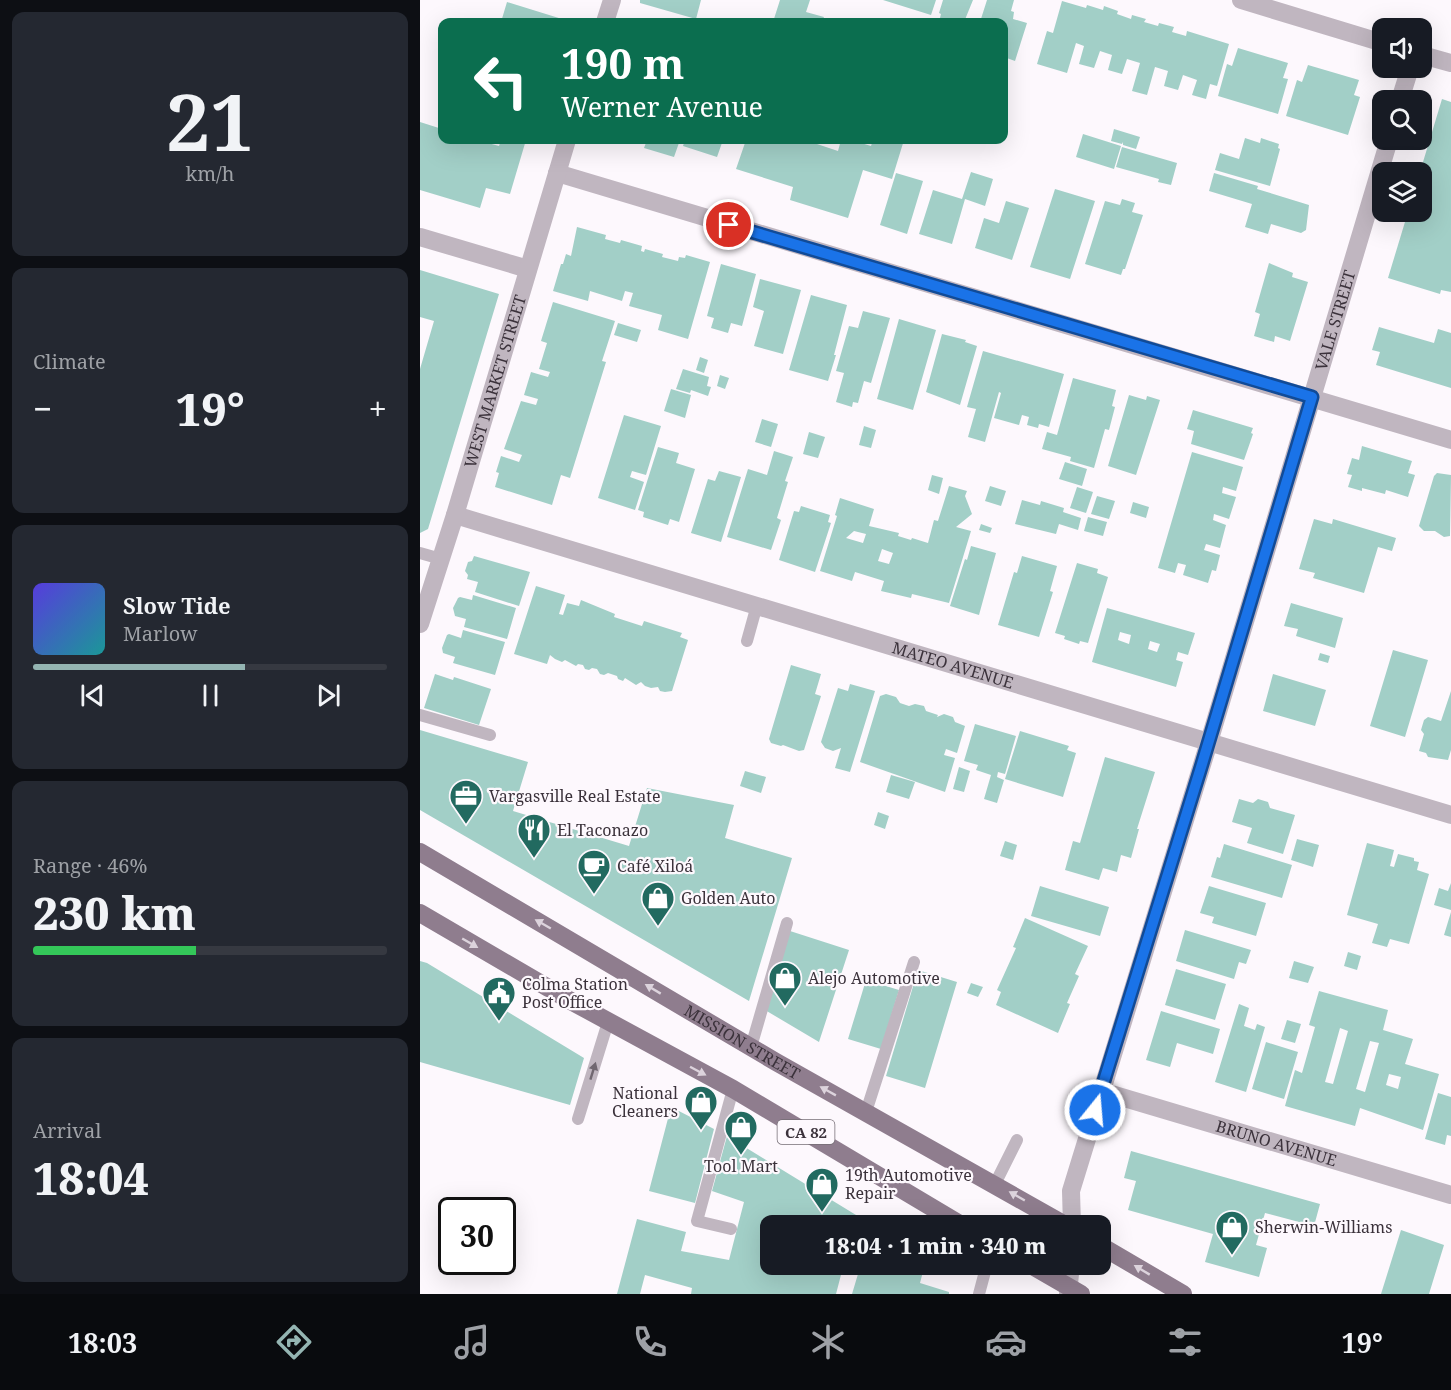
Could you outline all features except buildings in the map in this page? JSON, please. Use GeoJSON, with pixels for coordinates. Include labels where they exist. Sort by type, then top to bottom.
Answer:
{"type":"FeatureCollection","features":[{"type":"Feature","properties":{"kind":"main road","name":"MISSION STREET"},"geometry":{"type":"LineString","coordinates":[[420,852],[751,1047],[1048,1215]]}},
{"type":"Feature","properties":{"kind":"main road","name":"CA 82"},"geometry":{"type":"LineString","coordinates":[[420,913],[608,1022],[733,1089],[945,1215]]}},
{"type":"Feature","properties":{"kind":"main road"},"geometry":{"type":"LineString","coordinates":[[1111,1252],[1183,1294]]}},
{"type":"Feature","properties":{"kind":"main road"},"geometry":{"type":"LineString","coordinates":[[1046,1275],[1072,1292]]}},
{"type":"Feature","properties":{"kind":"street"},"geometry":{"type":"LineString","coordinates":[[606,18],[612,0]]}},
{"type":"Feature","properties":{"kind":"street"},"geometry":{"type":"LineString","coordinates":[[1241,0],[1372,40]]}},
{"type":"Feature","properties":{"kind":"street"},"geometry":{"type":"LineString","coordinates":[[1432,57],[1451,63]]}},
{"type":"Feature","properties":{"kind":"street","name":"WEST MARKET STREET"},"geometry":{"type":"LineString","coordinates":[[420,624],[566,144]]}},
{"type":"Feature","properties":{"kind":"street","name":"VALE STREET"},"geometry":{"type":"LineString","coordinates":[[1072,1215],[1071,1191],[1209,742],[1386,150]]}},
{"type":"Feature","properties":{"kind":"street"},"geometry":{"type":"LineString","coordinates":[[557,173],[1451,440]]}},
{"type":"Feature","properties":{"kind":"street"},"geometry":{"type":"LineString","coordinates":[[420,237],[528,269]]}},
{"type":"Feature","properties":{"kind":"street","name":"MATEO AVENUE"},"geometry":{"type":"LineString","coordinates":[[455,514],[1451,815]]}},
{"type":"Feature","properties":{"kind":"street","name":"BRUNO AVENUE"},"geometry":{"type":"LineString","coordinates":[[1101,1091],[1451,1195]]}},
{"type":"Feature","properties":{"kind":"street"},"geometry":{"type":"LineString","coordinates":[[1071,1275],[1072,1292]]}},
{"type":"Feature","properties":{"kind":"lane"},"geometry":{"type":"LineString","coordinates":[[420,553],[441,559]]}},
{"type":"Feature","properties":{"kind":"lane"},"geometry":{"type":"LineString","coordinates":[[747,641],[757,606]]}},
{"type":"Feature","properties":{"kind":"lane"},"geometry":{"type":"LineString","coordinates":[[420,715],[490,735]]}},
{"type":"Feature","properties":{"kind":"lane"},"geometry":{"type":"LineString","coordinates":[[751,1047],[787,923]]}},
{"type":"Feature","properties":{"kind":"lane"},"geometry":{"type":"LineString","coordinates":[[866,1112],[914,962]]}},
{"type":"Feature","properties":{"kind":"lane"},"geometry":{"type":"LineString","coordinates":[[578,1119],[608,1022]]}},
{"type":"Feature","properties":{"kind":"lane"},"geometry":{"type":"LineString","coordinates":[[731,1229],[697,1221],[733,1089]]}},
{"type":"Feature","properties":{"kind":"lane"},"geometry":{"type":"LineString","coordinates":[[995,1184],[1017,1140]]}},
{"type":"Feature","properties":{"kind":"lane"},"geometry":{"type":"LineString","coordinates":[[979,1294],[984,1275]]}},
{"type":"Feature","properties":{"kind":"place","name":"Vargasville Real Estate"},"geometry":{"type":"Point","coordinates":[466,825]}},
{"type":"Feature","properties":{"kind":"place","name":"El Taconazo"},"geometry":{"type":"Point","coordinates":[534,859]}},
{"type":"Feature","properties":{"kind":"place","name":"Café Xiloá"},"geometry":{"type":"Point","coordinates":[594,895]}},
{"type":"Feature","properties":{"kind":"place","name":"Golden Auto"},"geometry":{"type":"Point","coordinates":[658,927]}},
{"type":"Feature","properties":{"kind":"place","name":"Alejo Automotive"},"geometry":{"type":"Point","coordinates":[785,1007]}},
{"type":"Feature","properties":{"kind":"place","name":"Colma Station Post Office"},"geometry":{"type":"Point","coordinates":[499,1022]}},
{"type":"Feature","properties":{"kind":"place","name":"National Cleaners"},"geometry":{"type":"Point","coordinates":[701,1131]}},
{"type":"Feature","properties":{"kind":"place","name":"Tool Mart"},"geometry":{"type":"Point","coordinates":[741,1156]}},
{"type":"Feature","properties":{"kind":"place","name":"19th Automotive Repair"},"geometry":{"type":"Point","coordinates":[822,1213]}},
{"type":"Feature","properties":{"kind":"place","name":"Sherwin-Williams"},"geometry":{"type":"Point","coordinates":[1232,1256]}},
{"type":"Feature","properties":{"kind":"route"},"geometry":{"type":"LineString","coordinates":[[729,225],[1312,397],[1095,1110]]}}]}
